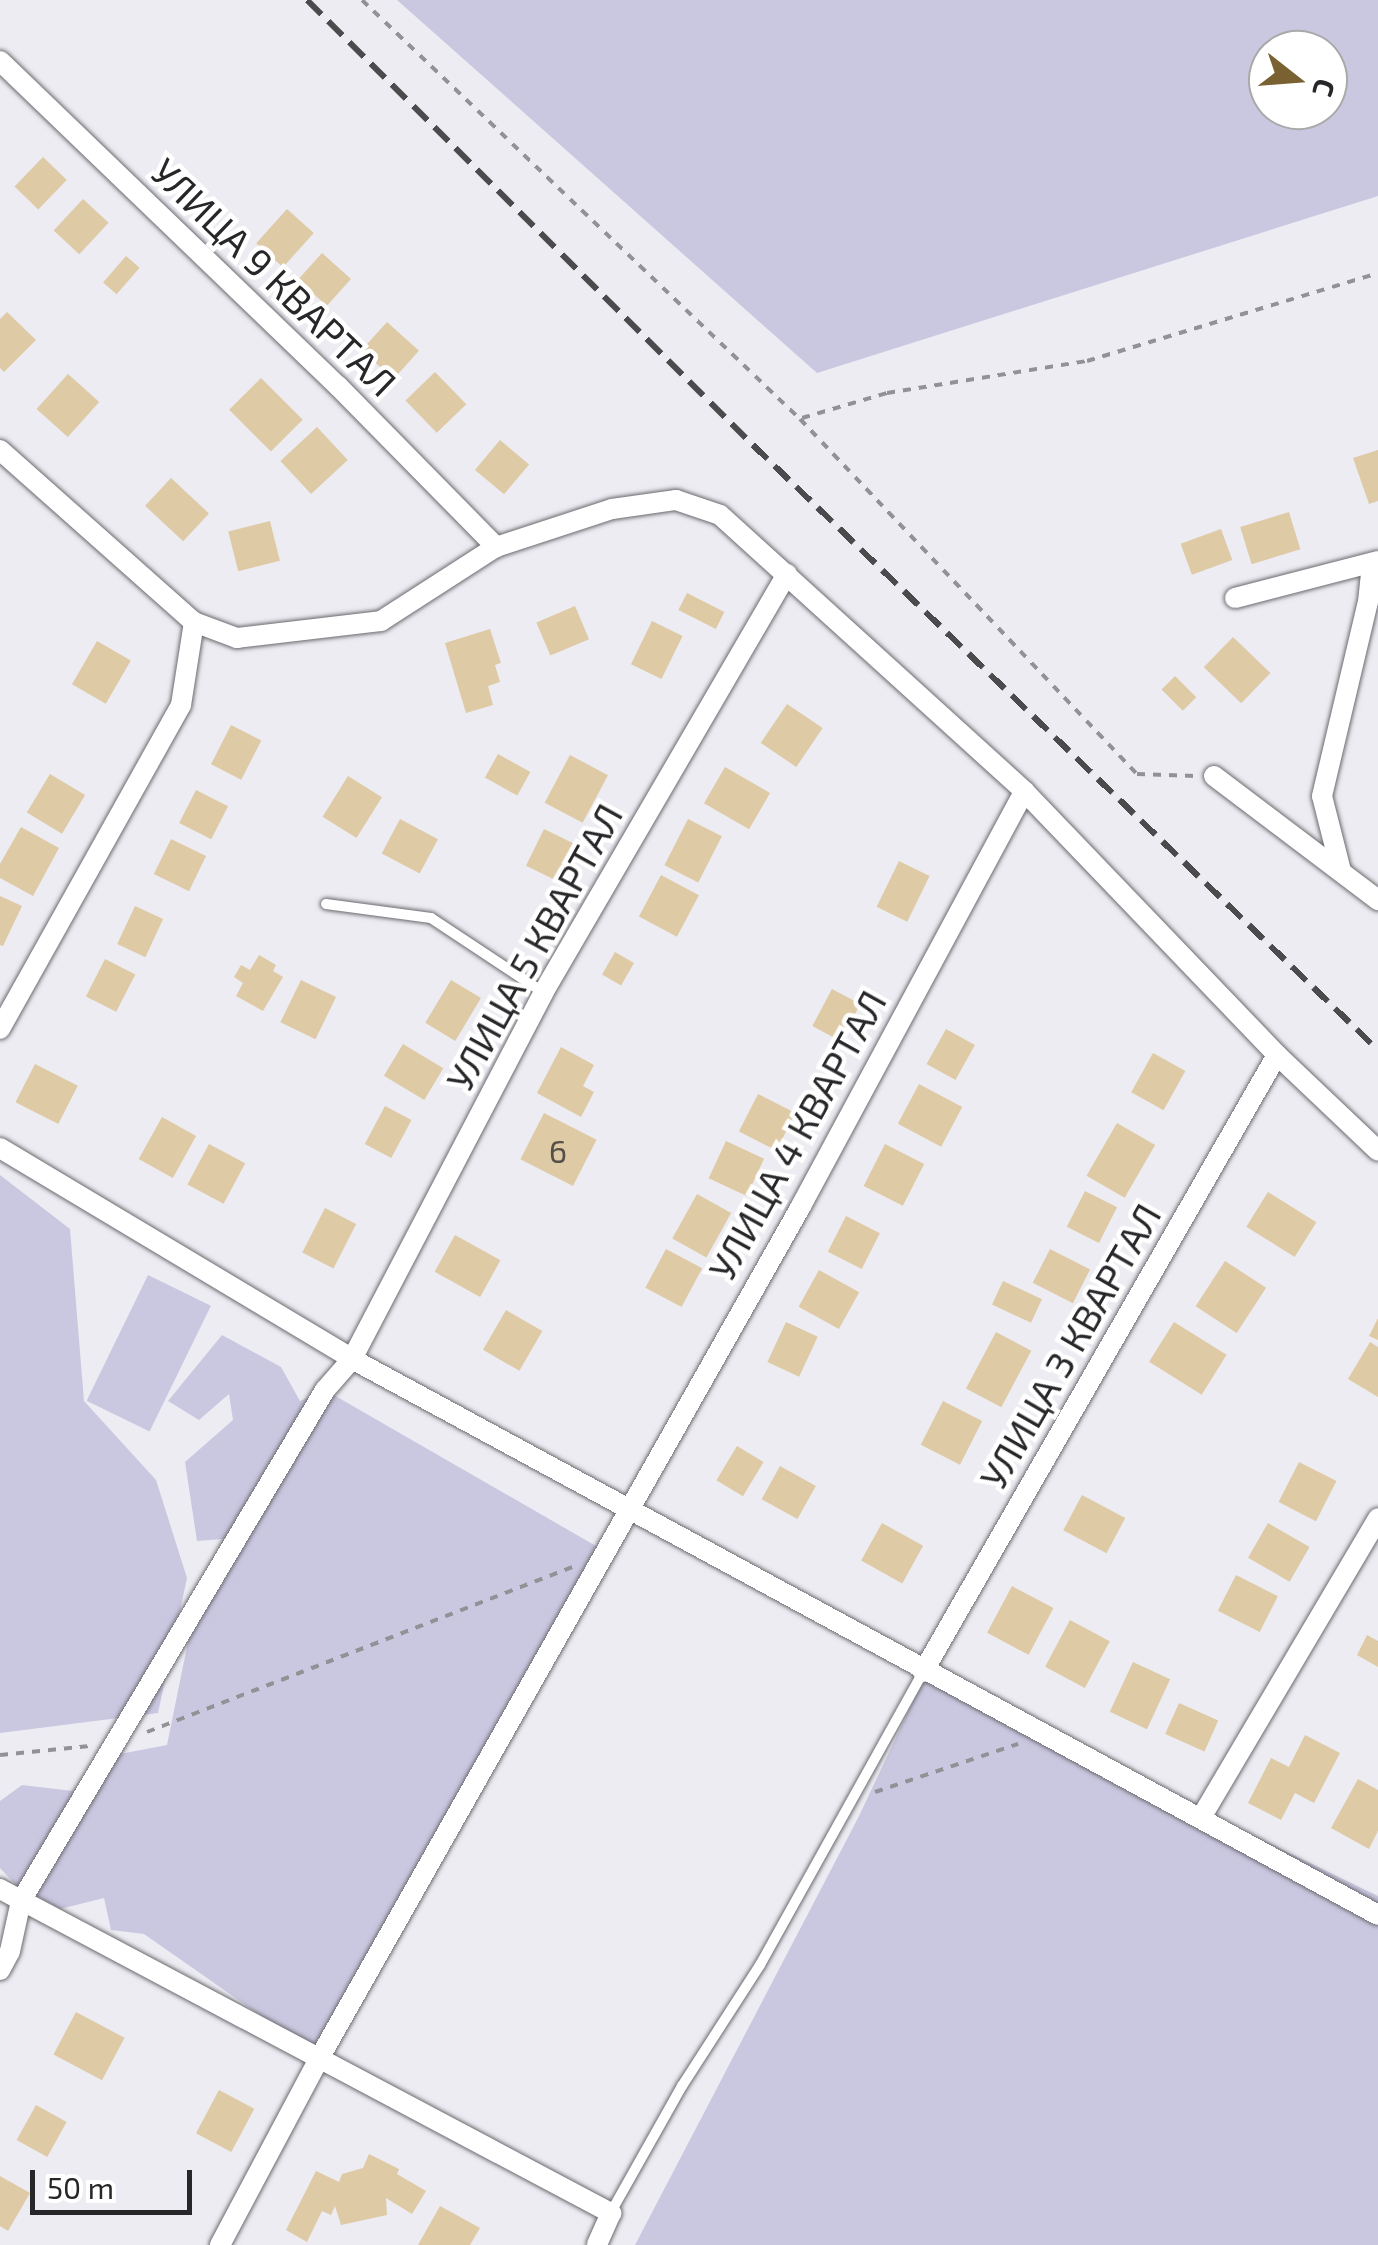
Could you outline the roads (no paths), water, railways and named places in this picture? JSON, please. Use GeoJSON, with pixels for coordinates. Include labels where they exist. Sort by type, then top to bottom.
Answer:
{"type":"FeatureCollection","features":[{"type":"Feature","properties":{"kind":"street","name":"УЛИЦА 9 КВАРТАЛ"},"geometry":{"type":"LineString","coordinates":[[0,60],[338,386],[496,548]]}},
{"type":"Feature","properties":{"kind":"street"},"geometry":{"type":"LineString","coordinates":[[0,450],[194,622],[238,638],[381,621],[496,548],[612,509],[676,500],[720,516],[1024,791],[1277,1056],[1378,1151]]}},
{"type":"Feature","properties":{"kind":"street"},"geometry":{"type":"LineString","coordinates":[[1235,598],[1375,562],[1322,796],[1341,871]]}},
{"type":"Feature","properties":{"kind":"street","name":"УЛИЦА 5 КВАРТАЛ"},"geometry":{"type":"LineString","coordinates":[[0,1970],[10,1951],[21,1901],[315,1406],[352,1359],[544,993],[787,574]]}},
{"type":"Feature","properties":{"kind":"street"},"geometry":{"type":"LineString","coordinates":[[0,1029],[182,705],[194,622]]}},
{"type":"Feature","properties":{"kind":"street"},"geometry":{"type":"LineString","coordinates":[[1214,776],[1378,900]]}},
{"type":"Feature","properties":{"kind":"street","name":"УЛИЦА 4 КВАРТАЛ"},"geometry":{"type":"LineString","coordinates":[[220,2245],[320,2057],[625,1510],[801,1206],[1024,791]]}},
{"type":"Feature","properties":{"kind":"street","name":"УЛИЦА 3 КВАРТАЛ"},"geometry":{"type":"LineString","coordinates":[[924,1672],[1277,1056]]}},
{"type":"Feature","properties":{"kind":"street"},"geometry":{"type":"LineString","coordinates":[[0,1148],[352,1359],[924,1672],[1202,1816],[1378,1915]]}},
{"type":"Feature","properties":{"kind":"street"},"geometry":{"type":"LineString","coordinates":[[1202,1816],[1378,1518]]}},
{"type":"Feature","properties":{"kind":"street"},"geometry":{"type":"LineString","coordinates":[[0,1890],[610,2213],[597,2245]]}},
{"type":"Feature","properties":{"kind":"lane"},"geometry":{"type":"LineString","coordinates":[[326,904],[431,918],[544,993]]}},
{"type":"Feature","properties":{"kind":"lane"},"geometry":{"type":"LineString","coordinates":[[610,2213],[682,2086],[760,1965],[924,1672]]}},
{"type":"Feature","properties":{"kind":"railway"},"geometry":{"type":"LineString","coordinates":[[307,0],[753,445],[1378,1050]]}}]}
